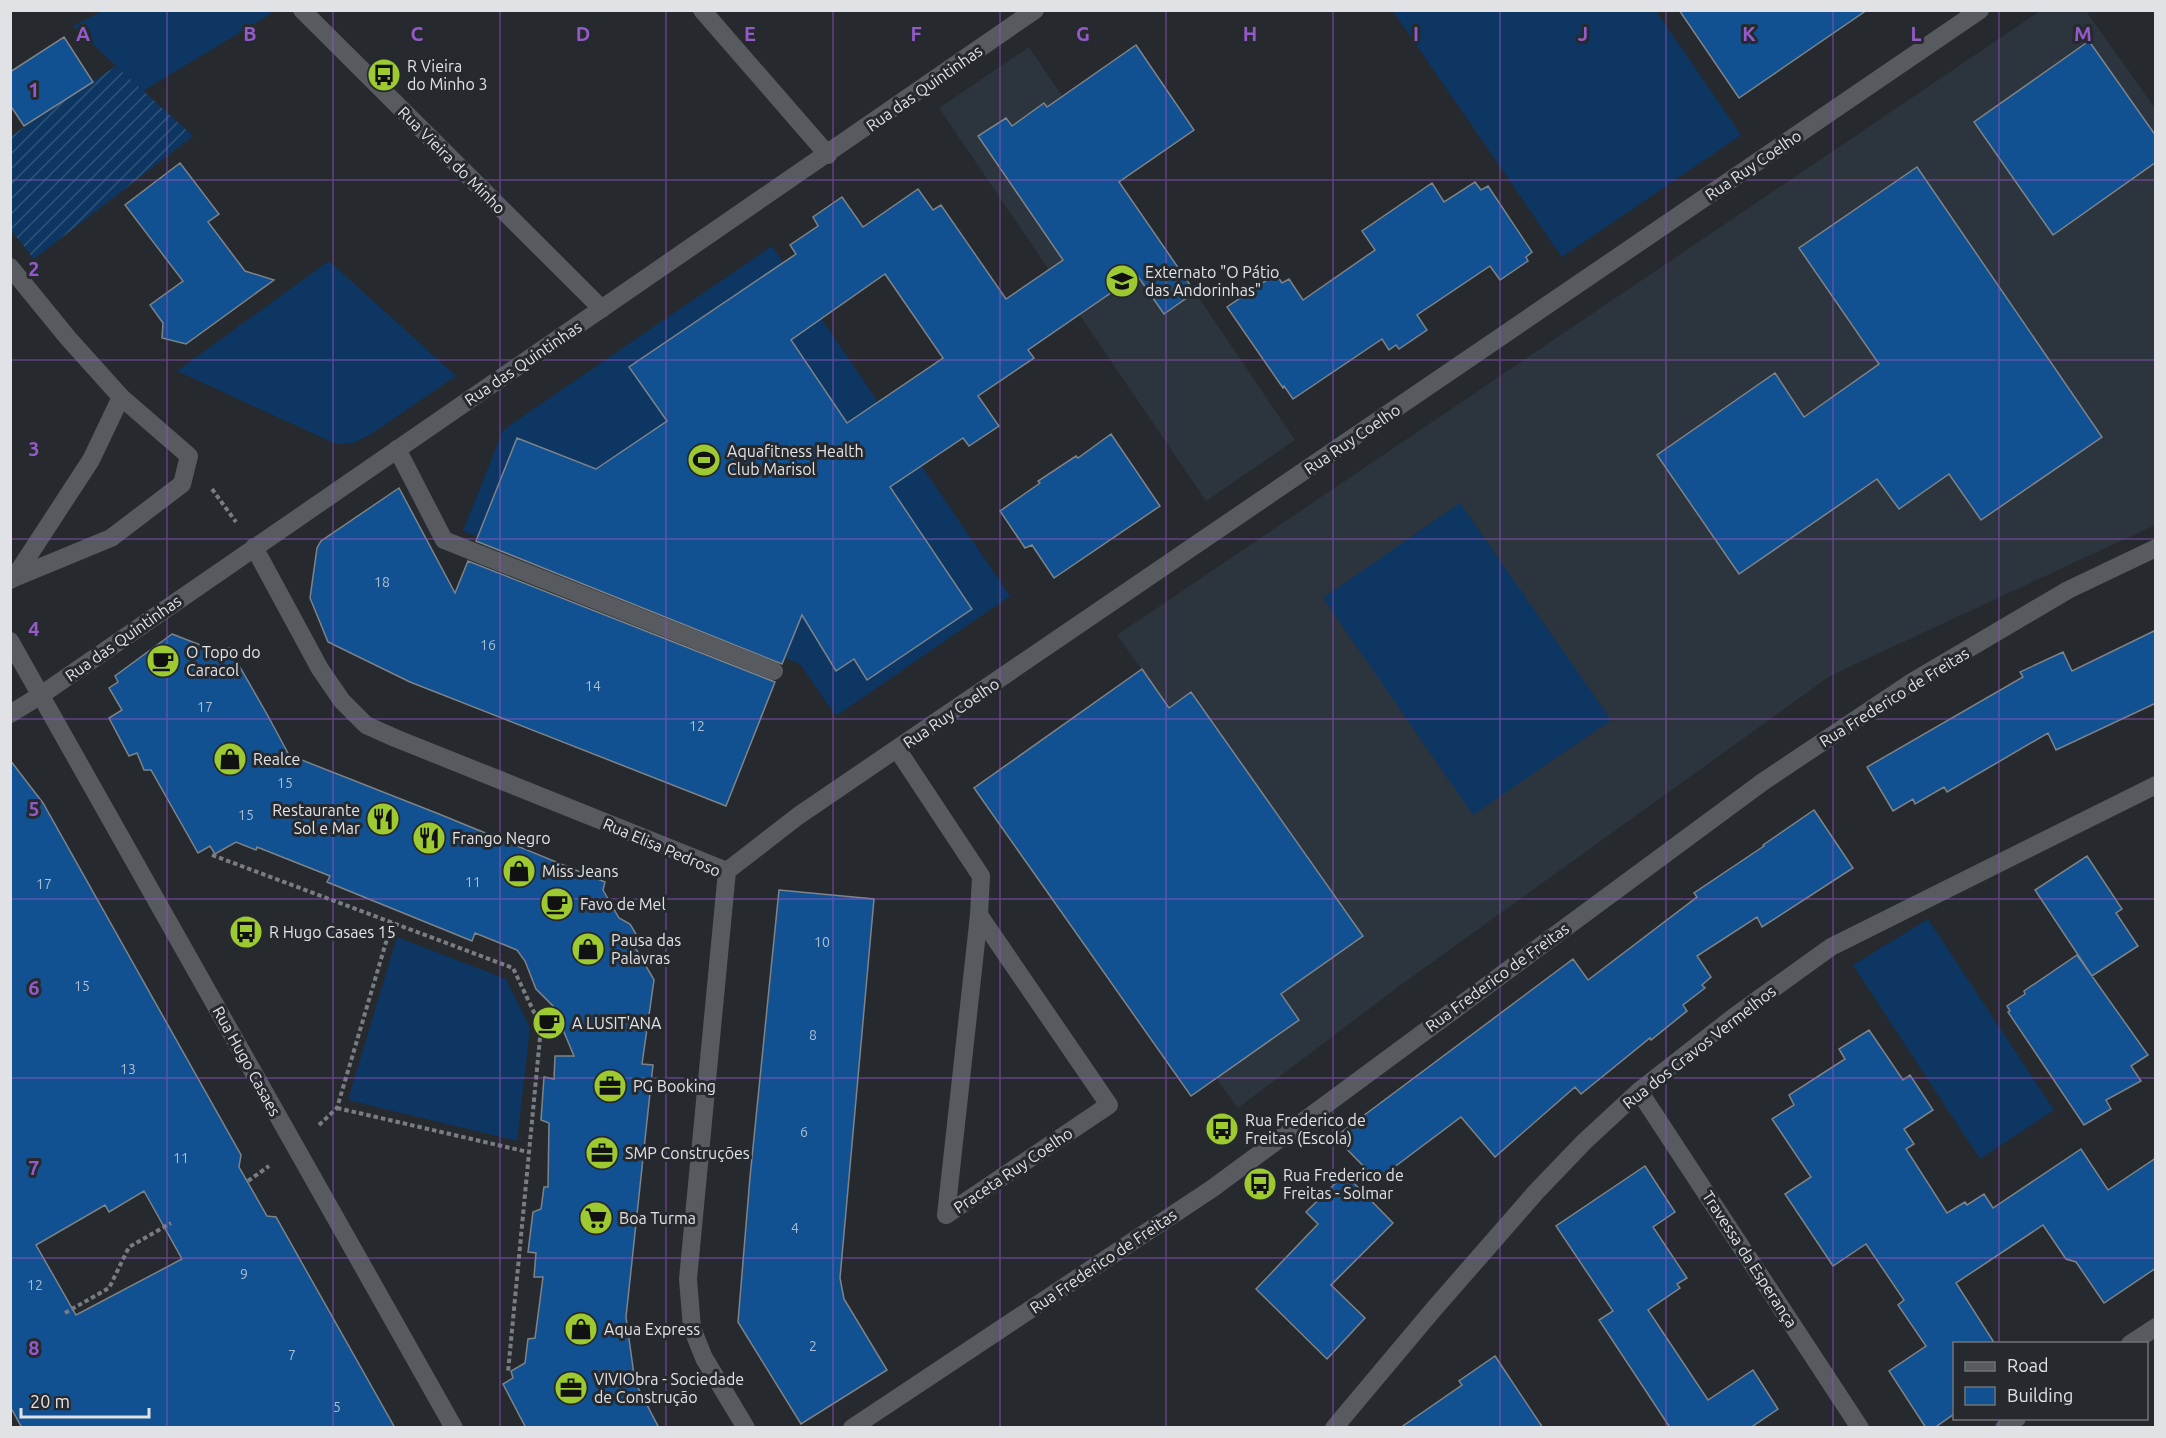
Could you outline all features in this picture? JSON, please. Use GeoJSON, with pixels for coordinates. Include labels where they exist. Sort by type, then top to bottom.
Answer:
{"type":"FeatureCollection","features":[{"type":"Feature","properties":{"kind":"street","name":"Rua Vieira do Minho"},"geometry":{"type":"LineString","coordinates":[[302,10],[602,309]]}},
{"type":"Feature","properties":{"kind":"street"},"geometry":{"type":"LineString","coordinates":[[702,10],[828,155]]}},
{"type":"Feature","properties":{"kind":"street","name":"Rua das Quintinhas"},"geometry":{"type":"LineString","coordinates":[[10,714],[828,155],[1035,10]]}},
{"type":"Feature","properties":{"kind":"street","name":"Rua Ruy Coelho"},"geometry":{"type":"LineString","coordinates":[[727,871],[798,816],[1980,10]]}},
{"type":"Feature","properties":{"kind":"street"},"geometry":{"type":"LineString","coordinates":[[10,267],[68,338],[121,396],[189,456],[182,484],[111,538],[12,579]]}},
{"type":"Feature","properties":{"kind":"street"},"geometry":{"type":"LineString","coordinates":[[12,579],[91,459],[121,396]]}},
{"type":"Feature","properties":{"kind":"street"},"geometry":{"type":"LineString","coordinates":[[397,449],[444,540],[774,671]]}},
{"type":"Feature","properties":{"kind":"street","name":"Rua Elisa Pedroso"},"geometry":{"type":"LineString","coordinates":[[254,547],[320,669],[342,701],[366,724],[395,738],[727,871],[688,1280],[692,1328],[704,1358],[746,1428]]}},
{"type":"Feature","properties":{"kind":"street","name":"Rua Frederico de Freitas"},"geometry":{"type":"LineString","coordinates":[[852,1428],[1213,1188],[1774,774],[1912,682],[2068,590],[2156,548]]}},
{"type":"Feature","properties":{"kind":"street","name":"Rua Hugo Casaes"},"geometry":{"type":"LineString","coordinates":[[10,641],[454,1428]]}},
{"type":"Feature","properties":{"kind":"street","name":"Praceta Ruy Coelho"},"geometry":{"type":"LineString","coordinates":[[897,749],[981,876],[977,938],[946,1215],[1109,1105],[979,915]]}},
{"type":"Feature","properties":{"kind":"street","name":"Rua dos Cravos Vermelhos"},"geometry":{"type":"LineString","coordinates":[[1334,1428],[1432,1310],[1536,1192],[1584,1142],[1639,1091],[1734,1016],[1831,947],[2156,785]]}},
{"type":"Feature","properties":{"kind":"street","name":"Travessa da Esperança"},"geometry":{"type":"LineString","coordinates":[[1639,1091],[1860,1428]]}},
{"type":"Feature","properties":{"kind":"street"},"geometry":{"type":"LineString","coordinates":[[2133,1342],[2156,1327]]}},
{"type":"Feature","properties":{"kind":"path"},"geometry":{"type":"LineString","coordinates":[[189,456],[254,547]]}},
{"type":"Feature","properties":{"kind":"path"},"geometry":{"type":"LineString","coordinates":[[213,855],[513,968],[541,1027],[508,1372]]}},
{"type":"Feature","properties":{"kind":"path"},"geometry":{"type":"LineString","coordinates":[[248,1181],[296,1148],[337,1108],[392,922]]}},
{"type":"Feature","properties":{"kind":"path"},"geometry":{"type":"LineString","coordinates":[[337,1108],[528,1152]]}},
{"type":"Feature","properties":{"kind":"path"},"geometry":{"type":"LineString","coordinates":[[65,1313],[109,1288],[129,1247],[171,1223]]}},
{"type":"Feature","properties":{"kind":"shaded area"},"geometry":{"type":"Polygon","coordinates":[[[269,10],[272,13],[143,91],[73,26],[102,11],[269,10]]]}},
{"type":"Feature","properties":{"kind":"shaded area"},"geometry":{"type":"Polygon","coordinates":[[[1393,11],[1656,11],[1741,135],[1562,257],[1393,11]]]}},
{"type":"Feature","properties":{"kind":"shaded area"},"geometry":{"type":"Polygon","coordinates":[[[2040,11],[2086,11],[2155,108],[2155,525],[1830,676],[1398,987],[1238,1108],[1216,1078],[1299,1020],[1281,994],[1363,936],[1191,692],[1169,708],[1117,635],[2040,11]]]}},
{"type":"Feature","properties":{"kind":"shaded area","name":"Externato \"O Pátio das Andorinhas\""},"geometry":{"type":"Polygon","coordinates":[[[1029,47],[1295,440],[1206,501],[939,108],[1029,47]]]}},
{"type":"Feature","properties":{"kind":"shaded area"},"geometry":{"type":"Polygon","coordinates":[[[116,66],[193,136],[34,259],[11,230],[11,136],[116,66]]]}},
{"type":"Feature","properties":{"kind":"shaded area","name":"Aquafitness Health Club Marisol"},"geometry":{"type":"Polygon","coordinates":[[[772,246],[1010,596],[836,716],[800,664],[463,531],[503,430],[772,246]]]}},
{"type":"Feature","properties":{"kind":"shaded area"},"geometry":{"type":"Polygon","coordinates":[[[329,261],[456,376],[371,434],[353,443],[336,444],[177,371],[329,261]]]}},
{"type":"Feature","properties":{"kind":"shaded area"},"geometry":{"type":"Polygon","coordinates":[[[1460,503],[1611,720],[1473,815],[1323,598],[1460,503]]]}},
{"type":"Feature","properties":{"kind":"shaded area"},"geometry":{"type":"Polygon","coordinates":[[[1928,919],[2054,1110],[1980,1159],[1853,965],[1928,919]]]}},
{"type":"Feature","properties":{"kind":"shaded area"},"geometry":{"type":"Polygon","coordinates":[[[397,937],[506,979],[530,1028],[517,1141],[348,1100],[397,937]]]}},
{"type":"Feature","properties":{"kind":"building"},"geometry":{"type":"Polygon","coordinates":[[[1679,10],[1867,10],[1739,98],[1679,10]]]}},
{"type":"Feature","properties":{"kind":"building"},"geometry":{"type":"Polygon","coordinates":[[[64,37],[93,82],[24,126],[10,105],[10,72],[64,37]]]}},
{"type":"Feature","properties":{"kind":"building"},"geometry":{"type":"Polygon","coordinates":[[[2089,41],[2156,136],[2156,162],[2053,235],[1974,122],[2089,41]]]}},
{"type":"Feature","properties":{"kind":"building","name":"Aquafitness Health Club Marisol"},"geometry":{"type":"Polygon","coordinates":[[[1136,45],[1194,130],[1119,182],[1195,292],[1164,314],[1137,275],[1028,350],[1034,358],[978,396],[999,426],[969,446],[963,438],[890,487],[972,609],[867,680],[854,659],[836,671],[802,615],[782,664],[476,541],[517,438],[596,469],[667,421],[629,367],[796,254],[790,245],[818,226],[813,217],[842,197],[863,227],[918,189],[933,210],[941,205],[1006,299],[1063,260],[978,136],[1006,118],[1012,126],[1044,103],[1047,107],[1136,45]],[[885,274],[791,340],[847,423],[943,358],[885,274]]]}},
{"type":"Feature","properties":{"kind":"building"},"geometry":{"type":"Polygon","coordinates":[[[180,163],[219,214],[208,222],[245,271],[274,280],[186,344],[162,338],[163,323],[150,305],[183,281],[125,205],[180,163]]]}},
{"type":"Feature","properties":{"kind":"building"},"geometry":{"type":"Polygon","coordinates":[[[1917,167],[2102,437],[1981,520],[1949,474],[1899,509],[1877,479],[1739,574],[1657,455],[1775,373],[1804,417],[1879,364],[1799,248],[1917,167]]]}},
{"type":"Feature","properties":{"kind":"building"},"geometry":{"type":"Polygon","coordinates":[[[1475,182],[1481,190],[1488,186],[1532,252],[1526,257],[1528,261],[1500,280],[1490,266],[1417,315],[1427,330],[1399,349],[1396,345],[1389,350],[1382,339],[1293,399],[1227,307],[1276,274],[1282,283],[1289,279],[1303,300],[1375,250],[1362,231],[1432,183],[1444,202],[1475,182]]]}},
{"type":"Feature","properties":{"kind":"building"},"geometry":{"type":"Polygon","coordinates":[[[1111,434],[1160,506],[1054,578],[1032,545],[1025,548],[1000,511],[1040,483],[1038,481],[1076,456],[1078,458],[1111,434]]]}},
{"type":"Feature","properties":{"kind":"building"},"geometry":{"type":"Polygon","coordinates":[[[399,488],[455,593],[468,561],[775,682],[726,806],[410,682],[328,642],[310,598],[317,548],[321,541],[399,488]]]}},
{"type":"Feature","properties":{"kind":"building"},"geometry":{"type":"Polygon","coordinates":[[[2156,630],[2156,703],[2056,750],[2048,733],[1947,792],[1944,787],[1915,804],[1913,799],[1893,811],[1867,767],[2023,677],[2020,672],[2063,652],[2072,671],[2156,630]]]}},
{"type":"Feature","properties":{"kind":"building"},"geometry":{"type":"Polygon","coordinates":[[[172,634],[221,653],[229,648],[289,755],[605,882],[603,890],[619,918],[630,924],[636,934],[635,947],[654,980],[642,1064],[653,1065],[626,1317],[635,1382],[659,1428],[526,1428],[503,1384],[513,1378],[511,1371],[525,1363],[528,1339],[535,1338],[543,1277],[534,1277],[536,1253],[528,1252],[533,1212],[541,1209],[544,1187],[548,1187],[549,1123],[541,1120],[544,1077],[554,1079],[555,1056],[574,1056],[553,1006],[536,989],[525,961],[517,950],[475,933],[472,941],[327,882],[330,876],[257,847],[256,850],[236,842],[215,854],[210,846],[198,853],[151,770],[144,770],[137,753],[129,756],[109,718],[122,710],[109,688],[118,682],[115,676],[172,634]]]}},
{"type":"Feature","properties":{"kind":"building"},"geometry":{"type":"Polygon","coordinates":[[[1142,669],[1169,708],[1191,692],[1363,936],[1281,994],[1299,1020],[1191,1096],[974,788],[1142,669]]]}},
{"type":"Feature","properties":{"kind":"building"},"geometry":{"type":"Polygon","coordinates":[[[10,760],[43,803],[241,1155],[239,1167],[267,1216],[276,1217],[395,1428],[22,1428],[10,1406],[10,760]],[[144,1191],[109,1212],[105,1205],[36,1245],[76,1315],[182,1259],[144,1191]]]}},
{"type":"Feature","properties":{"kind":"building"},"geometry":{"type":"Polygon","coordinates":[[[1814,810],[1853,868],[1762,927],[1757,917],[1697,956],[1711,977],[1702,985],[1705,988],[1683,1005],[1687,1011],[1581,1094],[1575,1087],[1495,1157],[1461,1117],[1377,1180],[1335,1137],[1573,959],[1588,980],[1697,897],[1694,893],[1814,810]]]}},
{"type":"Feature","properties":{"kind":"building"},"geometry":{"type":"Polygon","coordinates":[[[2087,856],[2122,909],[2116,913],[2138,946],[2092,976],[2035,890],[2087,856]]]}},
{"type":"Feature","properties":{"kind":"building"},"geometry":{"type":"Polygon","coordinates":[[[779,890],[874,899],[840,1278],[844,1299],[887,1370],[801,1424],[738,1322],[779,890]]]}},
{"type":"Feature","properties":{"kind":"building"},"geometry":{"type":"Polygon","coordinates":[[[2077,955],[2148,1055],[2131,1066],[2141,1081],[2106,1100],[2111,1109],[2084,1125],[2008,1012],[2010,1011],[2007,1006],[2025,994],[2024,991],[2077,955]]]}},
{"type":"Feature","properties":{"kind":"building"},"geometry":{"type":"Polygon","coordinates":[[[1869,1030],[1903,1080],[1910,1075],[1933,1110],[1904,1129],[1914,1144],[1906,1149],[1947,1213],[1965,1202],[1967,1205],[1984,1194],[1993,1208],[2081,1149],[2108,1190],[2156,1158],[2156,1268],[2104,1303],[2076,1262],[2066,1259],[2043,1225],[1956,1283],[1994,1342],[1953,1342],[1953,1415],[1934,1428],[1926,1428],[1889,1371],[1926,1346],[1898,1305],[1904,1300],[1866,1244],[1833,1266],[1785,1194],[1811,1177],[1772,1119],[1794,1105],[1789,1095],[1845,1059],[1839,1049],[1869,1030]]]}},
{"type":"Feature","properties":{"kind":"building"},"geometry":{"type":"Polygon","coordinates":[[[1645,1166],[1675,1212],[1653,1227],[1687,1278],[1677,1284],[1680,1288],[1648,1310],[1708,1400],[1753,1370],[1778,1409],[1750,1428],[1666,1428],[1669,1426],[1599,1320],[1613,1311],[1556,1226],[1645,1166]]]}},
{"type":"Feature","properties":{"kind":"building"},"geometry":{"type":"Polygon","coordinates":[[[1345,1174],[1393,1223],[1331,1285],[1365,1318],[1327,1359],[1256,1289],[1318,1224],[1306,1212],[1345,1174]]]}},
{"type":"Feature","properties":{"kind":"building"},"geometry":{"type":"Polygon","coordinates":[[[1495,1356],[1543,1428],[1400,1428],[1462,1385],[1459,1381],[1495,1356]]]}},
{"type":"Feature","properties":{"kind":"place","name":"R Vieira do Minho 3"},"geometry":{"type":"Point","coordinates":[384,75]}},
{"type":"Feature","properties":{"kind":"place","name":"Externato \"O Pátio das Andorinhas\""},"geometry":{"type":"Point","coordinates":[1122,281]}},
{"type":"Feature","properties":{"kind":"place","name":"Aquafitness Health Club Marisol"},"geometry":{"type":"Point","coordinates":[704,460]}},
{"type":"Feature","properties":{"kind":"place","name":"O Topo do Caracol"},"geometry":{"type":"Point","coordinates":[163,661]}},
{"type":"Feature","properties":{"kind":"place","name":"Realce"},"geometry":{"type":"Point","coordinates":[230,759]}},
{"type":"Feature","properties":{"kind":"place","name":"Restaurante Sol e Mar"},"geometry":{"type":"Point","coordinates":[383,819]}},
{"type":"Feature","properties":{"kind":"place","name":"Frango Negro"},"geometry":{"type":"Point","coordinates":[429,838]}},
{"type":"Feature","properties":{"kind":"place","name":"Miss Jeans"},"geometry":{"type":"Point","coordinates":[519,871]}},
{"type":"Feature","properties":{"kind":"place","name":"Favo de Mel"},"geometry":{"type":"Point","coordinates":[557,904]}},
{"type":"Feature","properties":{"kind":"place","name":"R Hugo Casaes 15"},"geometry":{"type":"Point","coordinates":[246,932]}},
{"type":"Feature","properties":{"kind":"place","name":"Pausa das Palavras"},"geometry":{"type":"Point","coordinates":[588,949]}},
{"type":"Feature","properties":{"kind":"place","name":"A LUSIT'ANA"},"geometry":{"type":"Point","coordinates":[549,1023]}},
{"type":"Feature","properties":{"kind":"place","name":"PG Booking"},"geometry":{"type":"Point","coordinates":[610,1086]}},
{"type":"Feature","properties":{"kind":"place","name":"Rua Frederico de Freitas (Escola)"},"geometry":{"type":"Point","coordinates":[1222,1129]}},
{"type":"Feature","properties":{"kind":"place","name":"SMP Construções"},"geometry":{"type":"Point","coordinates":[602,1153]}},
{"type":"Feature","properties":{"kind":"place","name":"Rua Frederico de Freitas - Solmar"},"geometry":{"type":"Point","coordinates":[1260,1184]}},
{"type":"Feature","properties":{"kind":"place","name":"Boa Turma"},"geometry":{"type":"Point","coordinates":[596,1218]}},
{"type":"Feature","properties":{"kind":"place","name":"Aqua Express"},"geometry":{"type":"Point","coordinates":[581,1329]}},
{"type":"Feature","properties":{"kind":"place","name":"VIVIObra - Sociedade de Construção"},"geometry":{"type":"Point","coordinates":[571,1388]}}]}
